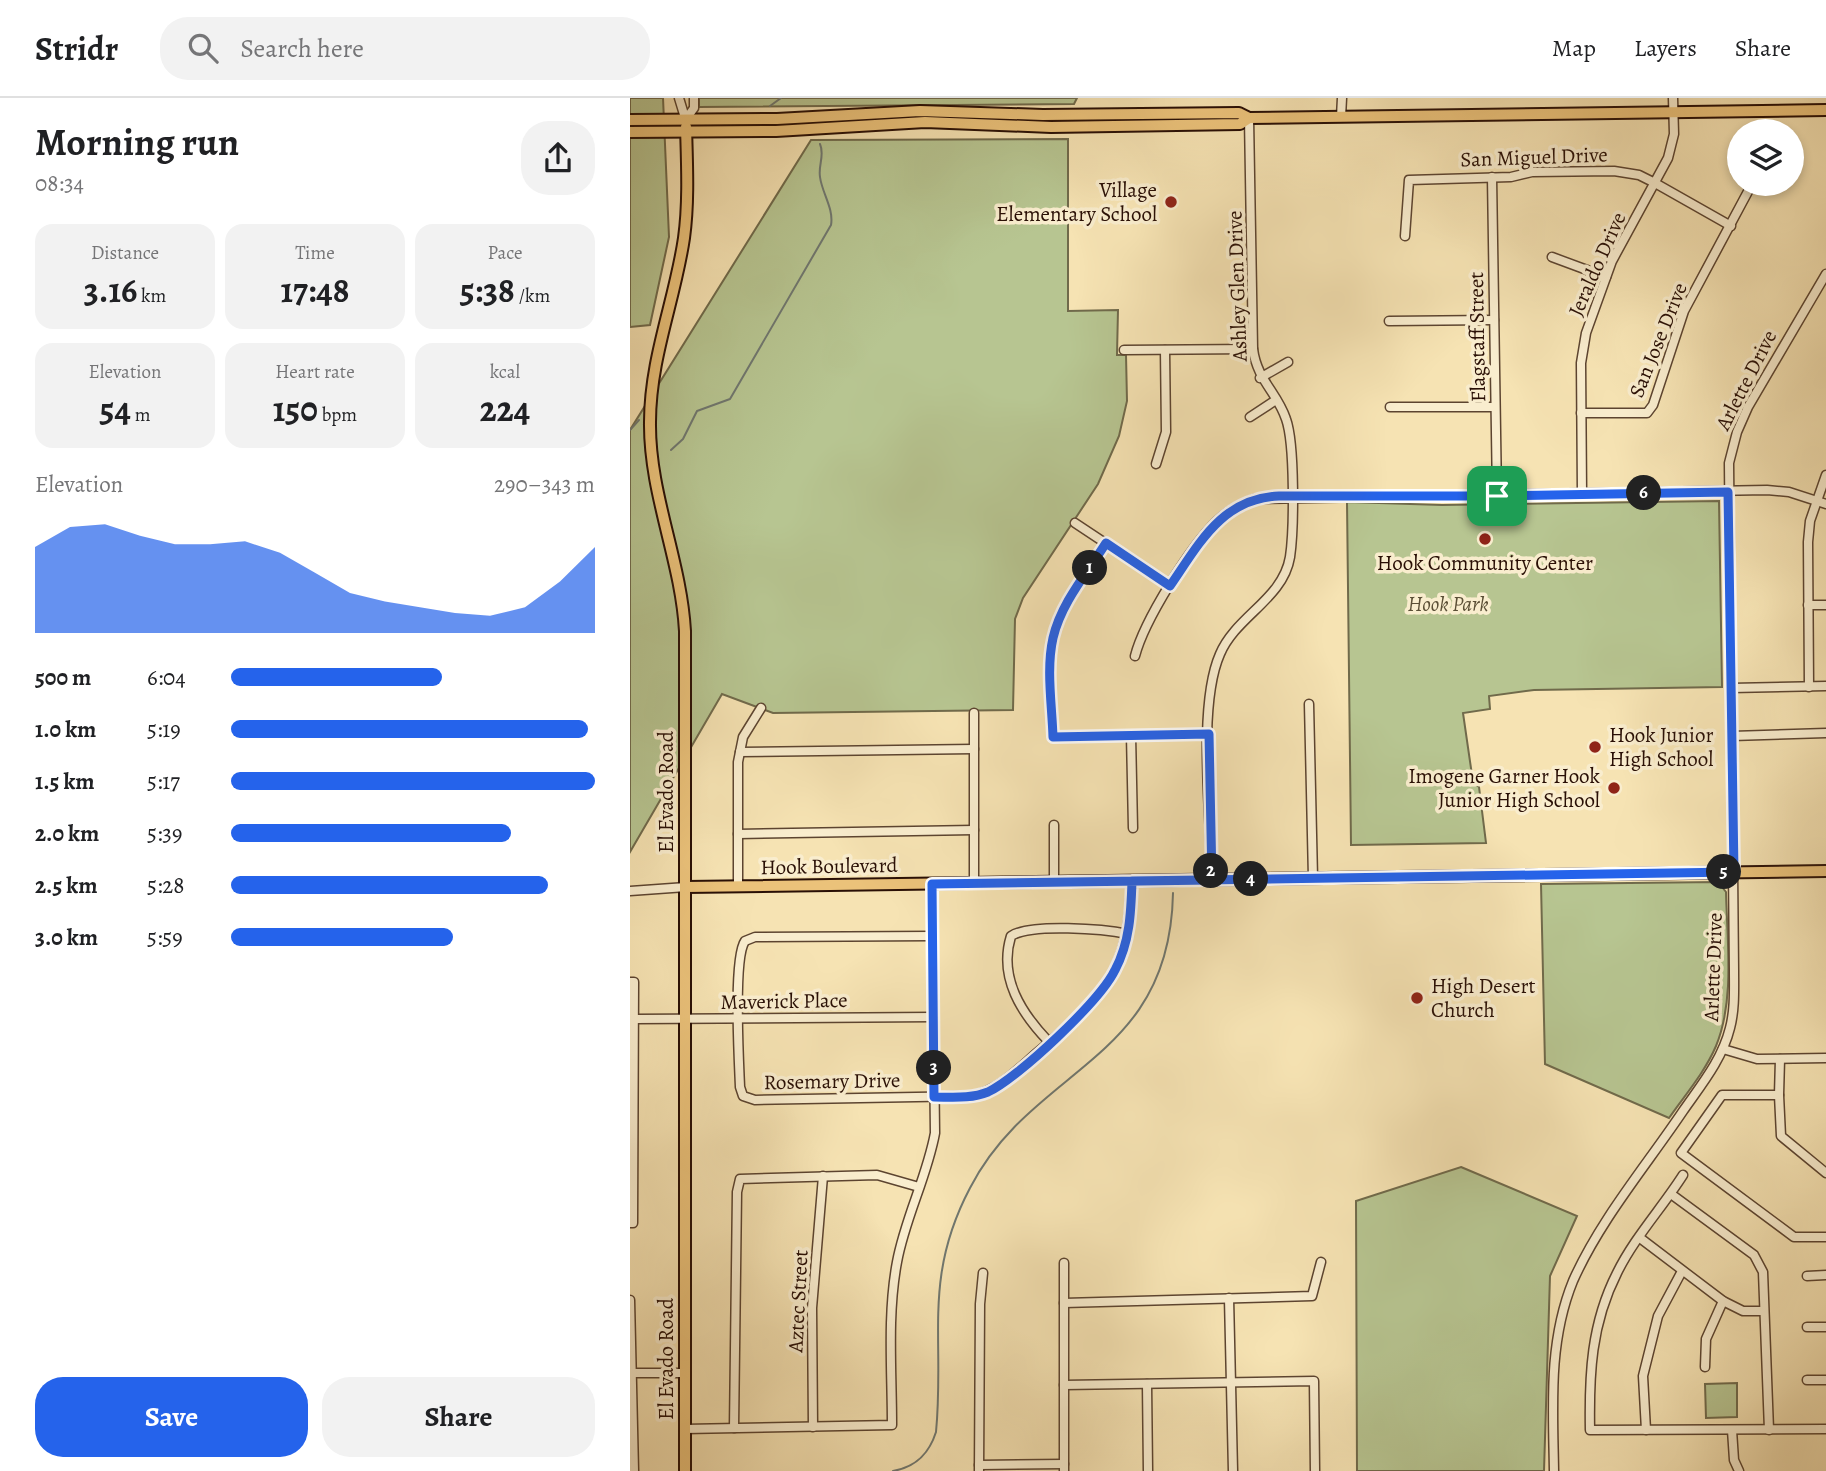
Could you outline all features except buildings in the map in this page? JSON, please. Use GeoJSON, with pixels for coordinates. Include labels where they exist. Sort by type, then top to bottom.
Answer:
{"type":"FeatureCollection","features":[{"type":"Feature","properties":{"kind":"main road"},"geometry":{"type":"LineString","coordinates":[[630,120],[776,131],[925,122],[1051,127],[1240,124],[1249,118],[1826,110]]}},
{"type":"Feature","properties":{"kind":"main road"},"geometry":{"type":"LineString","coordinates":[[630,132],[686,126]]}},
{"type":"Feature","properties":{"kind":"main road","name":"El Evado Road"},"geometry":{"type":"LineString","coordinates":[[685,1471],[684,617],[679,577],[654,474],[649,425],[657,356],[684,239],[686,126]]}},
{"type":"Feature","properties":{"kind":"main road","name":"Hook Boulevard"},"geometry":{"type":"LineString","coordinates":[[686,887],[1826,871]]}},
{"type":"Feature","properties":{"kind":"street","name":"El Evado Road"},"geometry":{"type":"LineString","coordinates":[[679,98],[686,126]]}},
{"type":"Feature","properties":{"kind":"street","name":"El Evado Road"},"geometry":{"type":"LineString","coordinates":[[686,126],[694,108],[694,98]]}},
{"type":"Feature","properties":{"kind":"street"},"geometry":{"type":"LineString","coordinates":[[1341,117],[1342,98]]}},
{"type":"Feature","properties":{"kind":"street","name":"Jeraldo Drive"},"geometry":{"type":"LineString","coordinates":[[1582,494],[1582,349],[1606,276],[1656,183],[1672,146],[1674,98]]}},
{"type":"Feature","properties":{"kind":"street","name":"Ashley Glen Drive"},"geometry":{"type":"LineString","coordinates":[[1212,880],[1210,689],[1220,653],[1245,617],[1271,594],[1287,568],[1291,545],[1290,438],[1286,419],[1261,378],[1253,349],[1249,118]]}},
{"type":"Feature","properties":{"kind":"street","name":"San Miguel Drive"},"geometry":{"type":"LineString","coordinates":[[1405,236],[1409,180],[1492,177],[1532,172],[1614,171],[1639,176],[1731,226]]}},
{"type":"Feature","properties":{"kind":"street","name":"Flagstaff Street"},"geometry":{"type":"LineString","coordinates":[[1492,177],[1497,496]]}},
{"type":"Feature","properties":{"kind":"street","name":"San Jose Drive"},"geometry":{"type":"LineString","coordinates":[[1581,413],[1647,413],[1653,405],[1684,311],[1746,196]]}},
{"type":"Feature","properties":{"kind":"street"},"geometry":{"type":"LineString","coordinates":[[1552,257],[1606,276]]}},
{"type":"Feature","properties":{"kind":"street","name":"Arlette Drive"},"geometry":{"type":"LineString","coordinates":[[1554,1471],[1555,1353],[1560,1323],[1572,1285],[1588,1251],[1713,1068],[1723,1049],[1734,1006],[1728,463],[1737,432],[1826,274]]}},
{"type":"Feature","properties":{"kind":"street"},"geometry":{"type":"LineString","coordinates":[[1389,321],[1494,320]]}},
{"type":"Feature","properties":{"kind":"street"},"geometry":{"type":"LineString","coordinates":[[1124,350],[1253,349]]}},
{"type":"Feature","properties":{"kind":"street"},"geometry":{"type":"LineString","coordinates":[[1156,464],[1166,432],[1165,350]]}},
{"type":"Feature","properties":{"kind":"street"},"geometry":{"type":"LineString","coordinates":[[1261,378],[1288,362]]}},
{"type":"Feature","properties":{"kind":"street"},"geometry":{"type":"LineString","coordinates":[[1251,417],[1276,400]]}},
{"type":"Feature","properties":{"kind":"street"},"geometry":{"type":"LineString","coordinates":[[1390,407],[1496,407]]}},
{"type":"Feature","properties":{"kind":"street"},"geometry":{"type":"LineString","coordinates":[[1809,687],[1808,542],[1810,522],[1826,475]]}},
{"type":"Feature","properties":{"kind":"street"},"geometry":{"type":"LineString","coordinates":[[1135,656],[1146,624],[1206,533],[1230,510],[1254,499],[1291,496],[1497,496],[1767,490],[1789,492],[1826,504]]}},
{"type":"Feature","properties":{"kind":"street"},"geometry":{"type":"LineString","coordinates":[[1076,523],[1170,586]]}},
{"type":"Feature","properties":{"kind":"street"},"geometry":{"type":"LineString","coordinates":[[1106,543],[1063,611],[1055,629],[1051,654],[1053,737],[1209,734]]}},
{"type":"Feature","properties":{"kind":"street"},"geometry":{"type":"LineString","coordinates":[[1808,605],[1826,605]]}},
{"type":"Feature","properties":{"kind":"street"},"geometry":{"type":"LineString","coordinates":[[1731,688],[1826,686]]}},
{"type":"Feature","properties":{"kind":"street"},"geometry":{"type":"LineString","coordinates":[[1308,704],[1312,878]]}},
{"type":"Feature","properties":{"kind":"street"},"geometry":{"type":"LineString","coordinates":[[738,886],[740,752],[743,737],[761,708]]}},
{"type":"Feature","properties":{"kind":"street"},"geometry":{"type":"LineString","coordinates":[[974,713],[974,883]]}},
{"type":"Feature","properties":{"kind":"street"},"geometry":{"type":"LineString","coordinates":[[1732,736],[1826,733]]}},
{"type":"Feature","properties":{"kind":"street"},"geometry":{"type":"LineString","coordinates":[[1131,735],[1133,828]]}},
{"type":"Feature","properties":{"kind":"street"},"geometry":{"type":"LineString","coordinates":[[740,752],[974,749]]}},
{"type":"Feature","properties":{"kind":"street"},"geometry":{"type":"LineString","coordinates":[[1054,825],[1054,882]]}},
{"type":"Feature","properties":{"kind":"street"},"geometry":{"type":"LineString","coordinates":[[738,834],[974,830]]}},
{"type":"Feature","properties":{"kind":"street","name":"Rosemary Drive"},"geometry":{"type":"LineString","coordinates":[[739,1018],[740,1087],[743,1096],[755,1100],[934,1097],[985,1093],[998,1086],[1086,1011],[1105,988],[1116,970],[1128,934],[1132,881]]}},
{"type":"Feature","properties":{"kind":"street"},"geometry":{"type":"LineString","coordinates":[[685,1429],[892,1425],[891,1298],[906,1222],[930,1160],[935,1133],[932,884]]}},
{"type":"Feature","properties":{"kind":"street","name":"Hook Boulevard"},"geometry":{"type":"LineString","coordinates":[[630,891],[686,887]]}},
{"type":"Feature","properties":{"kind":"street"},"geometry":{"type":"LineString","coordinates":[[1049,1042],[1019,1007],[1013,994],[1012,936],[1025,930],[1107,930],[1128,934]]}},
{"type":"Feature","properties":{"kind":"street"},"geometry":{"type":"LineString","coordinates":[[739,1018],[740,952],[745,941],[755,937],[932,936]]}},
{"type":"Feature","properties":{"kind":"street"},"geometry":{"type":"LineString","coordinates":[[632,982],[635,1019],[632,1223]]}},
{"type":"Feature","properties":{"kind":"street","name":"Maverick Place"},"geometry":{"type":"LineString","coordinates":[[635,1019],[934,1017]]}},
{"type":"Feature","properties":{"kind":"street"},"geometry":{"type":"LineString","coordinates":[[1723,1049],[1757,1059],[1826,1058]]}},
{"type":"Feature","properties":{"kind":"street"},"geometry":{"type":"LineString","coordinates":[[1780,1059],[1781,1136],[1826,1173]]}},
{"type":"Feature","properties":{"kind":"street"},"geometry":{"type":"LineString","coordinates":[[1779,1095],[1722,1095],[1681,1153],[1794,1237],[1826,1237]]}},
{"type":"Feature","properties":{"kind":"street"},"geometry":{"type":"LineString","coordinates":[[734,1429],[737,1192],[740,1180],[877,1175],[919,1187]]}},
{"type":"Feature","properties":{"kind":"street"},"geometry":{"type":"LineString","coordinates":[[1683,1175],[1617,1271],[1592,1341],[1590,1430],[1826,1429]]}},
{"type":"Feature","properties":{"kind":"street","name":"Aztec Street"},"geometry":{"type":"LineString","coordinates":[[813,1427],[812,1308],[822,1176]]}},
{"type":"Feature","properties":{"kind":"street"},"geometry":{"type":"LineString","coordinates":[[1671,1194],[1754,1255],[1763,1272],[1769,1430]]}},
{"type":"Feature","properties":{"kind":"street"},"geometry":{"type":"LineString","coordinates":[[1640,1238],[1723,1301],[1743,1311],[1763,1311]]}},
{"type":"Feature","properties":{"kind":"street"},"geometry":{"type":"LineString","coordinates":[[1063,1303],[1312,1296],[1321,1262]]}},
{"type":"Feature","properties":{"kind":"street"},"geometry":{"type":"LineString","coordinates":[[984,1273],[980,1304],[979,1468],[1063,1467],[1063,1264]]}},
{"type":"Feature","properties":{"kind":"street"},"geometry":{"type":"LineString","coordinates":[[1646,1430],[1643,1376],[1658,1316],[1682,1271]]}},
{"type":"Feature","properties":{"kind":"street"},"geometry":{"type":"LineString","coordinates":[[1807,1276],[1826,1275]]}},
{"type":"Feature","properties":{"kind":"street"},"geometry":{"type":"LineString","coordinates":[[1229,1298],[1233,1471]]}},
{"type":"Feature","properties":{"kind":"street"},"geometry":{"type":"LineString","coordinates":[[631,1300],[634,1471]]}},
{"type":"Feature","properties":{"kind":"street"},"geometry":{"type":"LineString","coordinates":[[1705,1367],[1706,1339],[1723,1301]]}},
{"type":"Feature","properties":{"kind":"street"},"geometry":{"type":"LineString","coordinates":[[1807,1327],[1826,1327]]}},
{"type":"Feature","properties":{"kind":"street"},"geometry":{"type":"LineString","coordinates":[[632,1373],[685,1373]]}},
{"type":"Feature","properties":{"kind":"street"},"geometry":{"type":"LineString","coordinates":[[1807,1380],[1826,1380]]}},
{"type":"Feature","properties":{"kind":"street"},"geometry":{"type":"LineString","coordinates":[[1063,1385],[1314,1381],[1315,1471]]}},
{"type":"Feature","properties":{"kind":"street"},"geometry":{"type":"LineString","coordinates":[[1147,1384],[1148,1471]]}},
{"type":"Feature","properties":{"kind":"street"},"geometry":{"type":"LineString","coordinates":[[1732,1430],[1734,1460],[1739,1471]]}},
{"type":"Feature","properties":{"kind":"green space"},"geometry":{"type":"Polygon","coordinates":[[[630,98],[663,98],[669,237],[650,325],[630,327],[630,98]]]}},
{"type":"Feature","properties":{"kind":"green space"},"geometry":{"type":"Polygon","coordinates":[[[699,98],[1077,98],[1074,104],[699,107],[699,98]]]}},
{"type":"Feature","properties":{"kind":"green space"},"geometry":{"type":"Polygon","coordinates":[[[1068,139],[1068,311],[1118,310],[1117,355],[1126,355],[1127,401],[1119,436],[1098,484],[1023,598],[1015,619],[1013,710],[773,713],[722,694],[630,852],[630,430],[811,140],[1068,139]]]}},
{"type":"Feature","properties":{"kind":"green space","name":"Hook Park"},"geometry":{"type":"Polygon","coordinates":[[[1719,501],[1722,687],[1534,690],[1489,696],[1490,709],[1463,713],[1473,782],[1479,787],[1486,843],[1351,845],[1347,502],[1442,505],[1719,501]]]}},
{"type":"Feature","properties":{"kind":"green space"},"geometry":{"type":"Polygon","coordinates":[[[1718,882],[1726,892],[1726,1009],[1716,1046],[1669,1118],[1545,1064],[1541,884],[1718,882]]]}},
{"type":"Feature","properties":{"kind":"green space"},"geometry":{"type":"Polygon","coordinates":[[[1461,1167],[1577,1216],[1550,1276],[1544,1471],[1357,1471],[1356,1201],[1461,1167]]]}},
{"type":"Feature","properties":{"kind":"green space"},"geometry":{"type":"Polygon","coordinates":[[[1737,1383],[1737,1417],[1706,1418],[1705,1384],[1737,1383]]]}},
{"type":"Feature","properties":{"kind":"waterway"},"geometry":{"type":"LineString","coordinates":[[770,106],[781,98]]}},
{"type":"Feature","properties":{"kind":"waterway"},"geometry":{"type":"LineString","coordinates":[[671,450],[683,439],[697,411],[730,399],[831,225],[831,213],[820,177],[820,144]]}},
{"type":"Feature","properties":{"kind":"waterway"},"geometry":{"type":"LineString","coordinates":[[630,430],[639,420]]}},
{"type":"Feature","properties":{"kind":"waterway"},"geometry":{"type":"LineString","coordinates":[[893,1471],[915,1463],[930,1447],[936,1432],[941,1281],[955,1221],[970,1188],[997,1147],[1028,1114],[1124,1029],[1149,994],[1166,949],[1173,893]]}},
{"type":"Feature","properties":{"kind":"place","name":"Village Elementary School"},"geometry":{"type":"Point","coordinates":[1171,202]}},
{"type":"Feature","properties":{"kind":"place","name":"Hook Community Center"},"geometry":{"type":"Point","coordinates":[1485,539]}},
{"type":"Feature","properties":{"kind":"place","name":"Hook Junior High School"},"geometry":{"type":"Point","coordinates":[1595,747]}},
{"type":"Feature","properties":{"kind":"place","name":"Imogene Garner Hook Junior High School"},"geometry":{"type":"Point","coordinates":[1614,788]}},
{"type":"Feature","properties":{"kind":"place","name":"High Desert Church"},"geometry":{"type":"Point","coordinates":[1417,998]}},
{"type":"Feature","properties":{"kind":"route"},"geometry":{"type":"LineString","coordinates":[[1497,496],[1279,496],[1254,499],[1230,510],[1217,521],[1170,586],[1106,543],[1063,611],[1055,629],[1051,654],[1053,737],[1209,734],[1212,880],[932,884],[934,1097],[972,1096],[998,1086],[1086,1011],[1105,988],[1124,949],[1131,915],[1132,881],[1734,872],[1728,492],[1497,496]]}}]}
